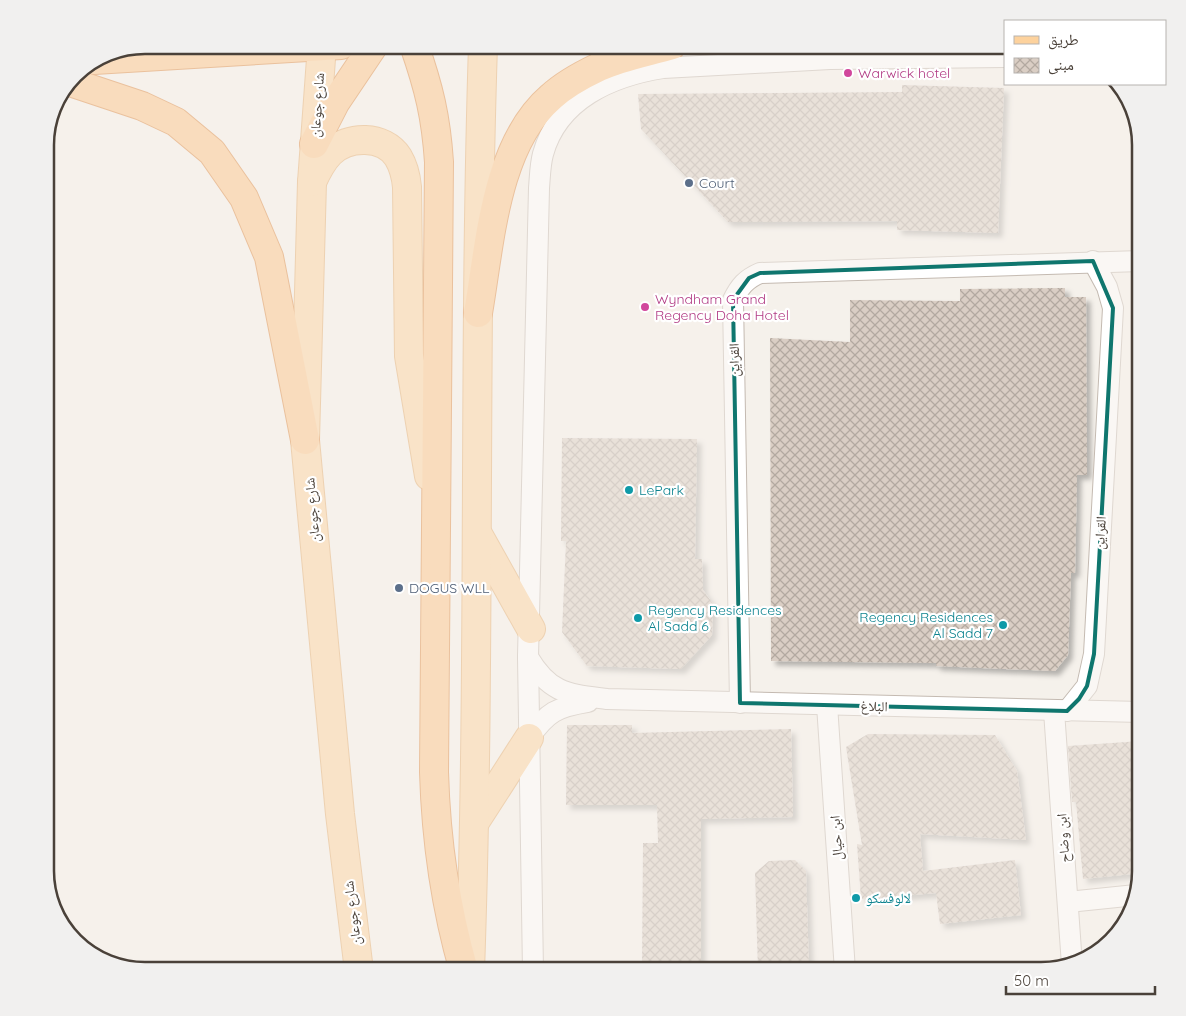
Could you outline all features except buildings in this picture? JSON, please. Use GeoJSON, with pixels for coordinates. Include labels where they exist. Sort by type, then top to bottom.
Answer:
{"type":"FeatureCollection","features":[{"type":"Feature","properties":{"kind":"highway"},"geometry":{"type":"LineString","coordinates":[[116,59],[194,54]]}},
{"type":"Feature","properties":{"kind":"highway"},"geometry":{"type":"LineString","coordinates":[[314,144],[335,103],[368,54]]}},
{"type":"Feature","properties":{"kind":"highway"},"geometry":{"type":"LineString","coordinates":[[417,54],[430,94],[436,121],[439,162],[436,827],[442,881],[462,962]]}},
{"type":"Feature","properties":{"kind":"highway"},"geometry":{"type":"LineString","coordinates":[[478,312],[494,220],[510,156],[530,120],[550,97],[576,79],[601,66],[642,54]]}},
{"type":"Feature","properties":{"kind":"highway"},"geometry":{"type":"LineString","coordinates":[[77,84],[134,103],[176,122],[212,152],[244,198],[270,257],[305,440]]}},
{"type":"Feature","properties":{"kind":"main road","name":"شارع جوعان"},"geometry":{"type":"LineString","coordinates":[[327,54],[314,144],[305,440],[340,814],[357,962]]}},
{"type":"Feature","properties":{"kind":"main road"},"geometry":{"type":"LineString","coordinates":[[470,962],[475,822],[479,158],[483,54]]}},
{"type":"Feature","properties":{"kind":"main road"},"geometry":{"type":"LineString","coordinates":[[312,182],[321,163],[331,152],[342,144],[357,140],[374,141],[388,147],[397,156],[405,170],[407,187],[409,356],[436,517]]}},
{"type":"Feature","properties":{"kind":"main road"},"geometry":{"type":"LineString","coordinates":[[478,534],[531,629]]}},
{"type":"Feature","properties":{"kind":"main road"},"geometry":{"type":"LineString","coordinates":[[475,822],[529,738]]}},
{"type":"Feature","properties":{"kind":"street"},"geometry":{"type":"LineString","coordinates":[[533,962],[528,657],[531,629],[539,188],[542,154],[555,128],[566,112],[586,94],[609,82],[639,72],[689,65],[830,59],[1004,57]]}},
{"type":"Feature","properties":{"kind":"street","name":"القراين"},"geometry":{"type":"LineString","coordinates":[[1061,711],[1087,686],[1094,654],[1113,308],[1107,287],[1093,261]]}},
{"type":"Feature","properties":{"kind":"street","name":"القراين"},"geometry":{"type":"LineString","coordinates":[[740,703],[733,300],[740,286],[749,278],[760,273],[1132,261]]}},
{"type":"Feature","properties":{"kind":"street","name":"البلاغ"},"geometry":{"type":"LineString","coordinates":[[528,657],[536,671],[556,690],[570,695],[607,699],[1132,712]]}},
{"type":"Feature","properties":{"kind":"street","name":"البلاغ"},"geometry":{"type":"LineString","coordinates":[[529,738],[543,720],[556,709],[607,699]]}},
{"type":"Feature","properties":{"kind":"street","name":"ابن حيال"},"geometry":{"type":"LineString","coordinates":[[827,705],[843,962]]}},
{"type":"Feature","properties":{"kind":"street","name":"ابن وضاح"},"geometry":{"type":"LineString","coordinates":[[1061,711],[1071,957]]}},
{"type":"Feature","properties":{"kind":"street"},"geometry":{"type":"LineString","coordinates":[[1068,902],[1129,896]]}},
{"type":"Feature","properties":{"kind":"highlighted area"},"geometry":{"type":"Polygon","coordinates":[[[1093,261],[1113,308],[1094,654],[1087,686],[1079,699],[1067,711],[740,703],[733,300],[749,278],[760,273],[1093,261]]]}},
{"type":"Feature","properties":{"kind":"place","name":"Warwick hotel"},"geometry":{"type":"Point","coordinates":[848,73]}},
{"type":"Feature","properties":{"kind":"place","name":"Court"},"geometry":{"type":"Point","coordinates":[689,183]}},
{"type":"Feature","properties":{"kind":"place","name":"Wyndham Grand Regency Doha Hotel"},"geometry":{"type":"Point","coordinates":[645,307]}},
{"type":"Feature","properties":{"kind":"place","name":"LePark"},"geometry":{"type":"Point","coordinates":[629,490]}},
{"type":"Feature","properties":{"kind":"place","name":"DOGUS WLL"},"geometry":{"type":"Point","coordinates":[399,588]}},
{"type":"Feature","properties":{"kind":"place","name":"Regency Residences Al Sadd 6"},"geometry":{"type":"Point","coordinates":[638,618]}},
{"type":"Feature","properties":{"kind":"place","name":"Regency Residences Al Sadd 7"},"geometry":{"type":"Point","coordinates":[1003,625]}},
{"type":"Feature","properties":{"kind":"place","name":"لالوفسكو"},"geometry":{"type":"Point","coordinates":[856,898]}}]}
